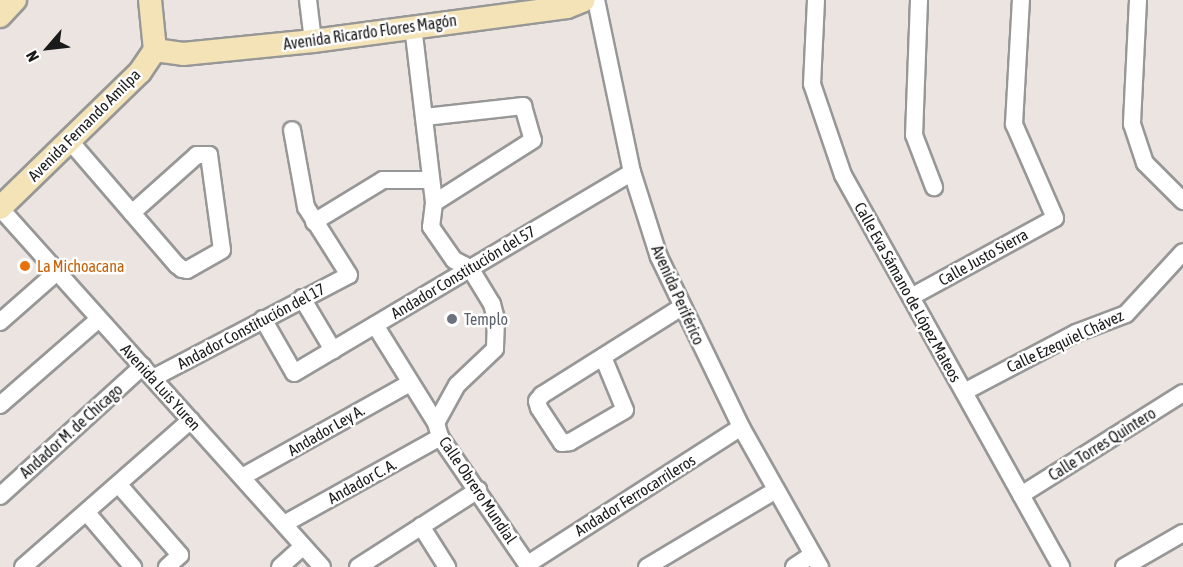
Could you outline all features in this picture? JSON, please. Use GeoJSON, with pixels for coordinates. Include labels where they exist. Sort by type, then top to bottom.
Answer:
{"type":"FeatureCollection","features":[{"type":"Feature","properties":{"kind":"street"},"geometry":{"type":"LineString","coordinates":[[0,16],[15,0]]}},
{"type":"Feature","properties":{"kind":"street"},"geometry":{"type":"LineString","coordinates":[[150,0],[155,50]]}},
{"type":"Feature","properties":{"kind":"street"},"geometry":{"type":"LineString","coordinates":[[308,0],[313,41]]}},
{"type":"Feature","properties":{"kind":"street","name":"Avenida Ricardo Flores Magón"},"geometry":{"type":"LineString","coordinates":[[155,50],[183,54],[313,41],[567,7],[584,0]]}},
{"type":"Feature","properties":{"kind":"street","name":"Avenida Periférico"},"geometry":{"type":"LineString","coordinates":[[596,0],[632,172],[659,257],[741,427],[816,561]]}},
{"type":"Feature","properties":{"kind":"street","name":"Calle Eva Sámano de López Mateos"},"geometry":{"type":"LineString","coordinates":[[816,0],[812,84],[843,175],[1061,567]]}},
{"type":"Feature","properties":{"kind":"street"},"geometry":{"type":"LineString","coordinates":[[919,0],[914,135],[934,187]]}},
{"type":"Feature","properties":{"kind":"street","name":"Calle Justo Sierra"},"geometry":{"type":"LineString","coordinates":[[911,297],[1055,218],[1014,124],[1022,0]]}},
{"type":"Feature","properties":{"kind":"street"},"geometry":{"type":"LineString","coordinates":[[1138,0],[1132,124],[1145,163],[1183,201]]}},
{"type":"Feature","properties":{"kind":"street"},"geometry":{"type":"LineString","coordinates":[[413,26],[434,203],[431,227],[454,260],[470,268],[492,304],[496,342],[490,354],[457,385],[438,430]]}},
{"type":"Feature","properties":{"kind":"street","name":"Avenida Fernando Amilpa"},"geometry":{"type":"LineString","coordinates":[[0,208],[140,72],[155,50]]}},
{"type":"Feature","properties":{"kind":"street"},"geometry":{"type":"LineString","coordinates":[[425,117],[523,106],[533,140],[434,203]]}},
{"type":"Feature","properties":{"kind":"street"},"geometry":{"type":"LineString","coordinates":[[292,130],[301,191],[314,222],[382,180],[431,180]]}},
{"type":"Feature","properties":{"kind":"street"},"geometry":{"type":"LineString","coordinates":[[69,140],[132,213],[182,269],[187,270],[222,250],[209,155],[197,155],[132,213]]}},
{"type":"Feature","properties":{"kind":"street","name":"Andador Constitución del 57"},"geometry":{"type":"LineString","coordinates":[[263,319],[294,373],[632,172]]}},
{"type":"Feature","properties":{"kind":"street","name":"Avenida Luis Yuren"},"geometry":{"type":"LineString","coordinates":[[0,208],[322,567]]}},
{"type":"Feature","properties":{"kind":"street","name":"Andador Constitución del 17"},"geometry":{"type":"LineString","coordinates":[[148,372],[263,319],[350,275],[314,222]]}},
{"type":"Feature","properties":{"kind":"street","name":"Calle Ezequiel Chávez"},"geometry":{"type":"LineString","coordinates":[[964,392],[1025,358],[1126,314],[1183,252]]}},
{"type":"Feature","properties":{"kind":"street"},"geometry":{"type":"LineString","coordinates":[[0,322],[57,272]]}},
{"type":"Feature","properties":{"kind":"street"},"geometry":{"type":"LineString","coordinates":[[302,298],[333,350]]}},
{"type":"Feature","properties":{"kind":"street"},"geometry":{"type":"LineString","coordinates":[[603,357],[626,410],[570,442],[562,443],[537,401],[603,357],[682,307]]}},
{"type":"Feature","properties":{"kind":"street"},"geometry":{"type":"LineString","coordinates":[[0,405],[99,319]]}},
{"type":"Feature","properties":{"kind":"street","name":"Calle Obrero Mundial"},"geometry":{"type":"LineString","coordinates":[[375,325],[438,430],[529,566]]}},
{"type":"Feature","properties":{"kind":"street","name":"Andador M. de Chicago"},"geometry":{"type":"LineString","coordinates":[[0,496],[148,372]]}},
{"type":"Feature","properties":{"kind":"street","name":"Andador Ley A."},"geometry":{"type":"LineString","coordinates":[[242,477],[410,383]]}},
{"type":"Feature","properties":{"kind":"street","name":"Calle Torres Quintero"},"geometry":{"type":"LineString","coordinates":[[1021,495],[1183,393]]}},
{"type":"Feature","properties":{"kind":"street"},"geometry":{"type":"LineString","coordinates":[[32,564],[191,420]]}},
{"type":"Feature","properties":{"kind":"street","name":"Andador Ferrocarrileros"},"geometry":{"type":"LineString","coordinates":[[529,566],[741,427]]}},
{"type":"Feature","properties":{"kind":"street","name":"Andador C. A."},"geometry":{"type":"LineString","coordinates":[[284,524],[438,430]]}},
{"type":"Feature","properties":{"kind":"street"},"geometry":{"type":"LineString","coordinates":[[119,485],[180,555],[167,567]]}},
{"type":"Feature","properties":{"kind":"street"},"geometry":{"type":"LineString","coordinates":[[358,567],[478,490]]}},
{"type":"Feature","properties":{"kind":"street"},"geometry":{"type":"LineString","coordinates":[[647,567],[777,490]]}},
{"type":"Feature","properties":{"kind":"street"},"geometry":{"type":"LineString","coordinates":[[88,513],[133,567]]}},
{"type":"Feature","properties":{"kind":"street"},"geometry":{"type":"LineString","coordinates":[[421,526],[447,567]]}},
{"type":"Feature","properties":{"kind":"street"},"geometry":{"type":"LineString","coordinates":[[1124,567],[1183,533]]}},
{"type":"Feature","properties":{"kind":"street"},"geometry":{"type":"LineString","coordinates":[[280,567],[303,546]]}},
{"type":"Feature","properties":{"kind":"street"},"geometry":{"type":"LineString","coordinates":[[794,567],[816,561]]}},
{"type":"Feature","properties":{"kind":"place","name":"La Michoacana"},"geometry":{"type":"Point","coordinates":[25,266]}},
{"type":"Feature","properties":{"kind":"place","name":"Templo"},"geometry":{"type":"Point","coordinates":[452,319]}}]}
